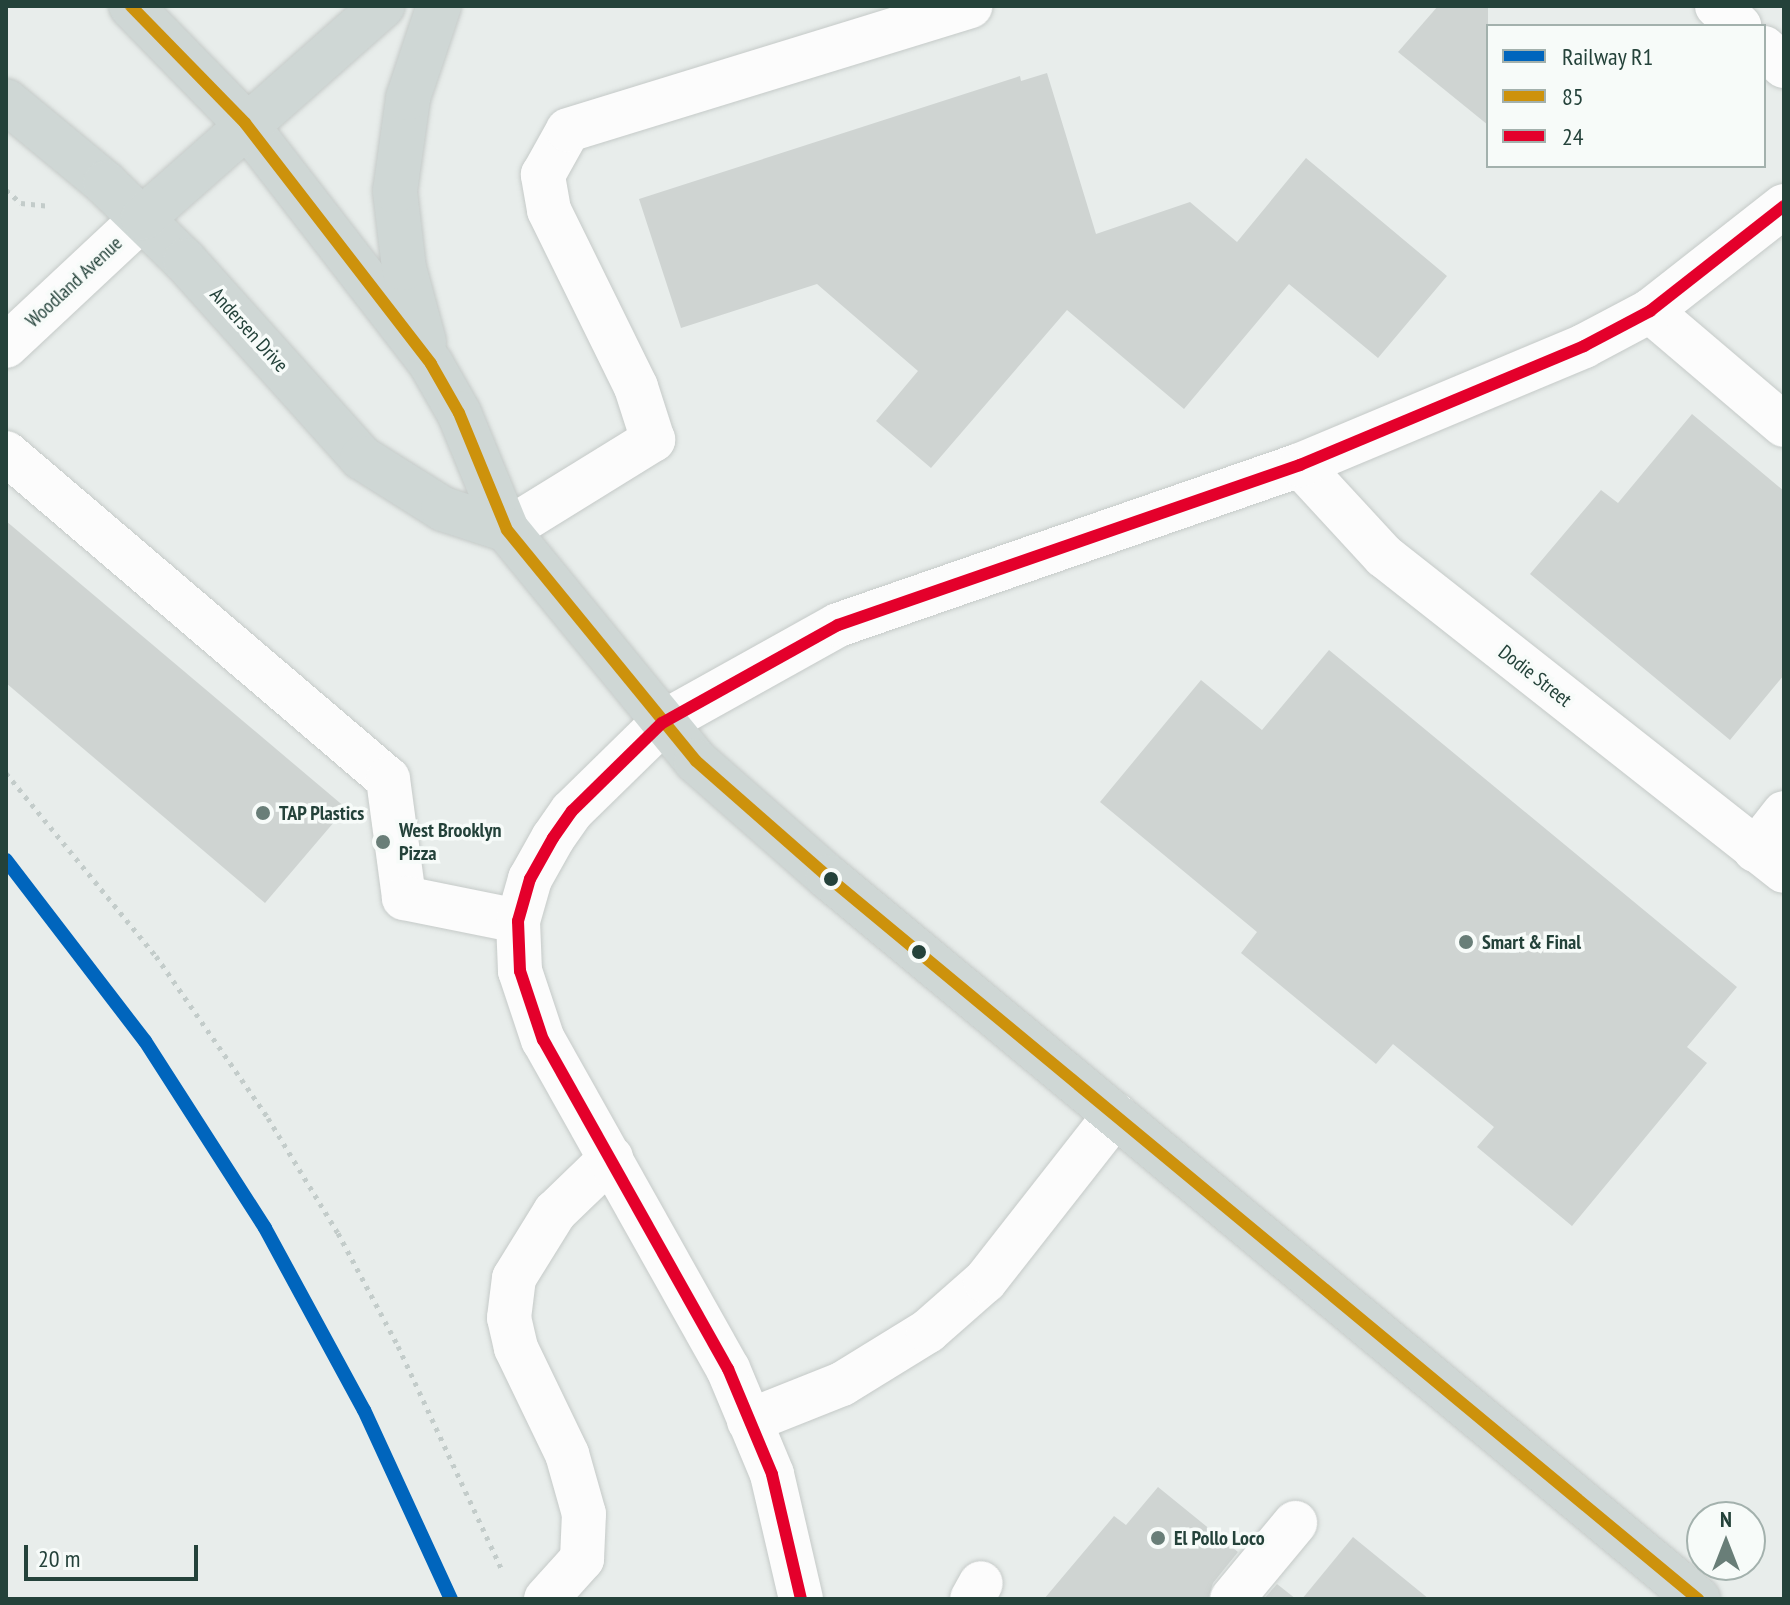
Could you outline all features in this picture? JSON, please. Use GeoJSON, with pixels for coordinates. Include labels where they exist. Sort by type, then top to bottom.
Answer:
{"type":"FeatureCollection","features":[{"type":"Feature","properties":{"kind":"main road"},"geometry":{"type":"LineString","coordinates":[[131,6],[245,123],[431,364],[459,413],[507,530],[662,723],[739,803],[1692,1597]]}},
{"type":"Feature","properties":{"kind":"main road"},"geometry":{"type":"LineString","coordinates":[[143,218],[245,123],[383,6]]}},
{"type":"Feature","properties":{"kind":"main road"},"geometry":{"type":"LineString","coordinates":[[431,364],[404,268],[395,191],[408,98],[439,6]]}},
{"type":"Feature","properties":{"kind":"main road","name":"Andersen Drive"},"geometry":{"type":"LineString","coordinates":[[6,101],[143,218],[221,297],[362,458],[443,509],[507,530]]}},
{"type":"Feature","properties":{"kind":"street"},"geometry":{"type":"LineString","coordinates":[[507,530],[653,440],[636,387],[549,210],[543,175],[568,130],[970,6]]}},
{"type":"Feature","properties":{"kind":"street"},"geometry":{"type":"LineString","coordinates":[[1717,6],[1737,24]]}},
{"type":"Feature","properties":{"kind":"street"},"geometry":{"type":"LineString","coordinates":[[1766,50],[1784,66]]}},
{"type":"Feature","properties":{"kind":"street"},"geometry":{"type":"LineString","coordinates":[[801,1599],[772,1474],[749,1421],[687,1289],[543,1040],[520,971],[518,921],[530,879],[572,811],[662,723],[838,625],[1300,465],[1427,416],[1584,346],[1650,311],[1784,206]]}},
{"type":"Feature","properties":{"kind":"street","name":"Woodland Avenue"},"geometry":{"type":"LineString","coordinates":[[6,346],[143,218]]}},
{"type":"Feature","properties":{"kind":"street"},"geometry":{"type":"LineString","coordinates":[[1650,311],[1784,425]]}},
{"type":"Feature","properties":{"kind":"street"},"geometry":{"type":"LineString","coordinates":[[6,453],[388,779],[404,898],[518,921]]}},
{"type":"Feature","properties":{"kind":"street","name":"Dodie Street"},"geometry":{"type":"LineString","coordinates":[[1300,465],[1384,556],[1769,861]]}},
{"type":"Feature","properties":{"kind":"street"},"geometry":{"type":"LineString","coordinates":[[1769,861],[1784,813]]}},
{"type":"Feature","properties":{"kind":"street"},"geometry":{"type":"LineString","coordinates":[[749,1421],[842,1384],[928,1331],[985,1281],[1115,1115]]}},
{"type":"Feature","properties":{"kind":"street"},"geometry":{"type":"LineString","coordinates":[[528,1592],[582,1559],[584,1514],[567,1454],[516,1348],[509,1318],[514,1278],[555,1212],[611,1158]]}},
{"type":"Feature","properties":{"kind":"street"},"geometry":{"type":"LineString","coordinates":[[1232,1599],[1295,1523]]}},
{"type":"Feature","properties":{"kind":"path"},"geometry":{"type":"LineString","coordinates":[[6,773],[156,956],[268,1118],[338,1233],[528,1592]]}},
{"type":"Feature","properties":{"kind":"building"},"geometry":{"type":"Polygon","coordinates":[[[1438,6],[1488,6],[1486,123],[1398,52],[1438,6]]]}},
{"type":"Feature","properties":{"kind":"building"},"geometry":{"type":"Polygon","coordinates":[[[1047,73],[1096,234],[1190,202],[1237,242],[1306,158],[1447,276],[1378,358],[1289,284],[1184,409],[1067,310],[931,468],[876,421],[918,371],[817,284],[681,328],[639,199],[1020,76],[1021,81],[1047,73]]]}},
{"type":"Feature","properties":{"kind":"building"},"geometry":{"type":"Polygon","coordinates":[[[1692,414],[1784,491],[1784,675],[1730,740],[1530,574],[1601,490],[1618,503],[1692,414]]]}},
{"type":"Feature","properties":{"kind":"building"},"geometry":{"type":"Polygon","coordinates":[[[6,521],[346,808],[265,903],[6,683],[6,521]]]}},
{"type":"Feature","properties":{"kind":"building","name":"Smart & Final"},"geometry":{"type":"Polygon","coordinates":[[[1329,650],[1737,987],[1687,1047],[1707,1063],[1572,1226],[1477,1147],[1494,1127],[1393,1044],[1376,1064],[1241,953],[1257,932],[1100,802],[1201,680],[1262,730],[1329,650]]]}},
{"type":"Feature","properties":{"kind":"building","name":"El Pollo Loco"},"geometry":{"type":"Polygon","coordinates":[[[1158,1487],[1238,1552],[1213,1583],[1208,1599],[1044,1599],[1114,1516],[1126,1525],[1158,1487]]]}},
{"type":"Feature","properties":{"kind":"building"},"geometry":{"type":"Polygon","coordinates":[[[1353,1537],[1429,1599],[1302,1599],[1353,1537]]]}},
{"type":"Feature","properties":{"kind":"building"},"geometry":{"type":"Polygon","coordinates":[[[1277,1584],[1296,1599],[1264,1599],[1277,1584]]]}},
{"type":"Feature","properties":{"kind":"rail line","name":"R1"},"geometry":{"type":"LineString","coordinates":[[6,860],[145,1041],[265,1228],[364,1410],[451,1599]]}},
{"type":"Feature","properties":{"kind":"transit line","name":"85"},"geometry":{"type":"LineString","coordinates":[[131,6],[245,123],[431,364],[459,413],[507,530],[696,761],[828,877],[1698,1599]]}},
{"type":"Feature","properties":{"kind":"transit line","name":"24"},"geometry":{"type":"LineString","coordinates":[[801,1599],[772,1474],[728,1369],[543,1040],[520,971],[518,921],[530,879],[572,811],[662,723],[838,625],[1300,465],[1584,346],[1650,311],[1784,206]]}},
{"type":"Feature","properties":{"kind":"place","name":"TAP Plastics"},"geometry":{"type":"Point","coordinates":[263,813]}},
{"type":"Feature","properties":{"kind":"place","name":"West Brooklyn Pizza"},"geometry":{"type":"Point","coordinates":[383,842]}},
{"type":"Feature","properties":{"kind":"place","name":"Smart & Final"},"geometry":{"type":"Point","coordinates":[1466,942]}},
{"type":"Feature","properties":{"kind":"place","name":"El Pollo Loco"},"geometry":{"type":"Point","coordinates":[1158,1538]}}]}
